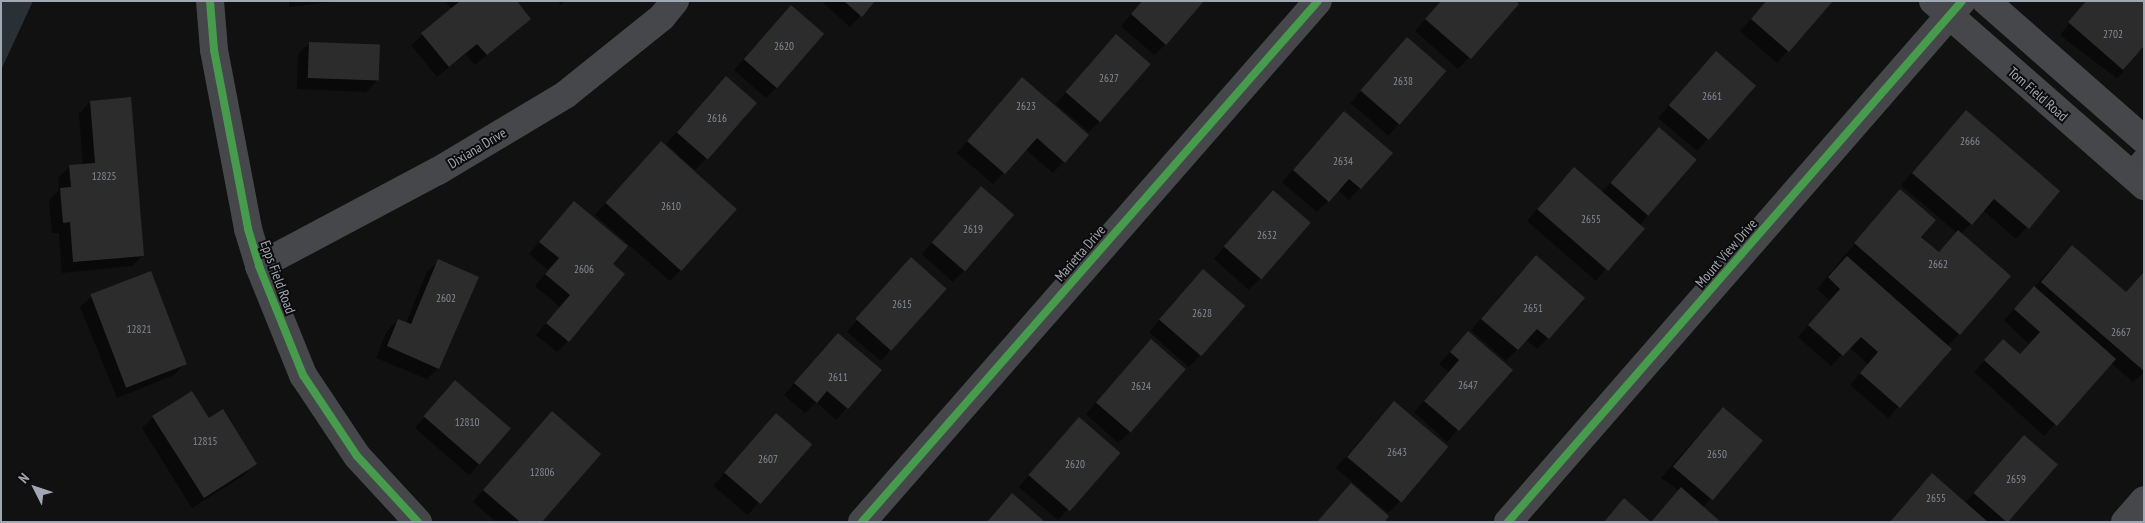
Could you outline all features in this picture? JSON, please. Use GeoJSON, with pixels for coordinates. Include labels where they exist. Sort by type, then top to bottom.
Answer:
{"type":"FeatureCollection","features":[{"type":"Feature","properties":{"kind":"street","name":"Epps Field Road"},"geometry":{"type":"LineString","coordinates":[[210,1],[216,59],[248,229],[259,266],[303,374],[357,456],[418,522]]}},
{"type":"Feature","properties":{"kind":"street","name":"Dixiana Drive"},"geometry":{"type":"LineString","coordinates":[[259,266],[438,171],[565,95],[662,17],[675,1]]}},
{"type":"Feature","properties":{"kind":"street","name":"Marietta Drive"},"geometry":{"type":"LineString","coordinates":[[862,522],[1318,1]]}},
{"type":"Feature","properties":{"kind":"street"},"geometry":{"type":"LineString","coordinates":[[1986,1],[2144,140]]}},
{"type":"Feature","properties":{"kind":"street","name":"Tom Field Road"},"geometry":{"type":"LineString","coordinates":[[1948,6],[2139,172]]}},
{"type":"Feature","properties":{"kind":"street","name":"Mount View Drive"},"geometry":{"type":"LineString","coordinates":[[1508,522],[1948,6]]}},
{"type":"Feature","properties":{"kind":"street"},"geometry":{"type":"LineString","coordinates":[[2125,522],[2144,500]]}},
{"type":"Feature","properties":{"kind":"shaded area"},"geometry":{"type":"Polygon","coordinates":[[[1,1],[33,1],[1,70],[1,1]]]}},
{"type":"Feature","properties":{"kind":"building"},"geometry":{"type":"Polygon","coordinates":[[[460,1],[517,1],[531,19],[487,55],[477,44],[449,67],[421,33],[460,1]]]}},
{"type":"Feature","properties":{"kind":"building"},"geometry":{"type":"Polygon","coordinates":[[[844,1],[875,1],[862,17],[844,1]]]}},
{"type":"Feature","properties":{"kind":"building"},"geometry":{"type":"Polygon","coordinates":[[[1142,1],[1204,1],[1166,45],[1131,14],[1142,1]]]}},
{"type":"Feature","properties":{"kind":"building"},"geometry":{"type":"Polygon","coordinates":[[[1441,1],[1516,1],[1519,4],[1471,59],[1425,19],[1441,1]]]}},
{"type":"Feature","properties":{"kind":"building"},"geometry":{"type":"Polygon","coordinates":[[[1766,1],[1833,1],[1789,52],[1751,19],[1766,1]]]}},
{"type":"Feature","properties":{"kind":"building"},"geometry":{"type":"Polygon","coordinates":[[[2086,1],[2144,1],[2144,46],[2123,70],[2068,22],[2086,1]]]}},
{"type":"Feature","properties":{"kind":"building"},"geometry":{"type":"Polygon","coordinates":[[[791,5],[824,34],[777,88],[744,59],[791,5]]]}},
{"type":"Feature","properties":{"kind":"building"},"geometry":{"type":"Polygon","coordinates":[[[1116,34],[1151,64],[1100,122],[1065,92],[1116,34]]]}},
{"type":"Feature","properties":{"kind":"building"},"geometry":{"type":"Polygon","coordinates":[[[1407,37],[1446,71],[1400,125],[1360,91],[1407,37]]]}},
{"type":"Feature","properties":{"kind":"building"},"geometry":{"type":"Polygon","coordinates":[[[309,42],[380,44],[379,80],[308,78],[309,42]]]}},
{"type":"Feature","properties":{"kind":"building"},"geometry":{"type":"Polygon","coordinates":[[[1716,51],[1756,86],[1709,140],[1669,105],[1716,51]]]}},
{"type":"Feature","properties":{"kind":"building"},"geometry":{"type":"Polygon","coordinates":[[[726,76],[757,103],[708,160],[677,133],[726,76]]]}},
{"type":"Feature","properties":{"kind":"building"},"geometry":{"type":"Polygon","coordinates":[[[1022,77],[1089,135],[1065,163],[1037,138],[1005,174],[967,141],[1022,77]]]}},
{"type":"Feature","properties":{"kind":"building"},"geometry":{"type":"Polygon","coordinates":[[[131,97],[144,256],[73,262],[70,222],[63,223],[60,188],[71,187],[69,165],[95,163],[90,101],[131,97]]]}},
{"type":"Feature","properties":{"kind":"building"},"geometry":{"type":"Polygon","coordinates":[[[1966,110],[2060,191],[2029,229],[1994,199],[1972,225],[1912,173],[1966,110]]]}},
{"type":"Feature","properties":{"kind":"building"},"geometry":{"type":"Polygon","coordinates":[[[1344,111],[1393,153],[1361,189],[1349,179],[1329,202],[1293,170],[1344,111]]]}},
{"type":"Feature","properties":{"kind":"building"},"geometry":{"type":"Polygon","coordinates":[[[1659,127],[1697,160],[1648,216],[1610,183],[1659,127]]]}},
{"type":"Feature","properties":{"kind":"building"},"geometry":{"type":"Polygon","coordinates":[[[661,141],[737,209],[681,271],[605,203],[661,141]]]}},
{"type":"Feature","properties":{"kind":"building"},"geometry":{"type":"Polygon","coordinates":[[[1574,167],[1645,229],[1608,271],[1537,209],[1574,167]]]}},
{"type":"Feature","properties":{"kind":"building"},"geometry":{"type":"Polygon","coordinates":[[[981,186],[1014,215],[965,271],[932,243],[981,186]]]}},
{"type":"Feature","properties":{"kind":"building"},"geometry":{"type":"Polygon","coordinates":[[[1900,189],[1936,220],[1921,237],[1939,252],[1958,230],[2011,276],[1960,335],[1854,243],[1900,189]]]}},
{"type":"Feature","properties":{"kind":"building"},"geometry":{"type":"Polygon","coordinates":[[[1273,190],[1311,223],[1262,279],[1224,247],[1273,190]]]}},
{"type":"Feature","properties":{"kind":"building"},"geometry":{"type":"Polygon","coordinates":[[[574,201],[628,246],[613,264],[625,274],[569,342],[546,323],[570,295],[545,274],[559,258],[539,242],[574,201]]]}},
{"type":"Feature","properties":{"kind":"building"},"geometry":{"type":"Polygon","coordinates":[[[2072,245],[2126,292],[2144,272],[2144,371],[2041,282],[2072,245]]]}},
{"type":"Feature","properties":{"kind":"building"},"geometry":{"type":"Polygon","coordinates":[[[1536,255],[1585,298],[1549,339],[1537,329],[1518,350],[1481,319],[1536,255]]]}},
{"type":"Feature","properties":{"kind":"building"},"geometry":{"type":"Polygon","coordinates":[[[1847,256],[1952,349],[1900,408],[1860,373],[1878,352],[1861,337],[1843,356],[1808,325],[1840,289],[1828,277],[1847,256]]]}},
{"type":"Feature","properties":{"kind":"building"},"geometry":{"type":"Polygon","coordinates":[[[911,257],[947,289],[891,351],[855,319],[911,257]]]}},
{"type":"Feature","properties":{"kind":"building"},"geometry":{"type":"Polygon","coordinates":[[[438,259],[479,277],[439,369],[387,346],[398,319],[411,324],[438,259]]]}},
{"type":"Feature","properties":{"kind":"building"},"geometry":{"type":"Polygon","coordinates":[[[1203,269],[1245,306],[1201,356],[1159,320],[1203,269]]]}},
{"type":"Feature","properties":{"kind":"building"},"geometry":{"type":"Polygon","coordinates":[[[151,271],[187,364],[126,388],[90,294],[151,271]]]}},
{"type":"Feature","properties":{"kind":"building"},"geometry":{"type":"Polygon","coordinates":[[[2034,286],[2116,359],[2057,426],[1984,360],[2003,339],[2020,354],[2040,332],[2014,309],[2034,286]]]}},
{"type":"Feature","properties":{"kind":"building"},"geometry":{"type":"Polygon","coordinates":[[[1468,331],[1513,370],[1459,431],[1424,401],[1459,360],[1450,352],[1468,331]]]}},
{"type":"Feature","properties":{"kind":"building"},"geometry":{"type":"Polygon","coordinates":[[[838,333],[882,370],[848,409],[827,391],[817,403],[794,383],[838,333]]]}},
{"type":"Feature","properties":{"kind":"building"},"geometry":{"type":"Polygon","coordinates":[[[1151,339],[1186,369],[1131,433],[1096,402],[1151,339]]]}},
{"type":"Feature","properties":{"kind":"building"},"geometry":{"type":"Polygon","coordinates":[[[455,380],[511,429],[479,465],[424,416],[455,380]]]}},
{"type":"Feature","properties":{"kind":"building"},"geometry":{"type":"Polygon","coordinates":[[[192,391],[209,418],[223,409],[257,464],[204,498],[152,416],[192,391]]]}},
{"type":"Feature","properties":{"kind":"building"},"geometry":{"type":"Polygon","coordinates":[[[1394,401],[1448,447],[1401,503],[1347,457],[1394,401]]]}},
{"type":"Feature","properties":{"kind":"building"},"geometry":{"type":"Polygon","coordinates":[[[1723,407],[1763,440],[1713,500],[1673,467],[1723,407]]]}},
{"type":"Feature","properties":{"kind":"building"},"geometry":{"type":"Polygon","coordinates":[[[552,411],[601,454],[542,522],[520,522],[483,490],[552,411]]]}},
{"type":"Feature","properties":{"kind":"building"},"geometry":{"type":"Polygon","coordinates":[[[776,413],[812,444],[760,504],[724,473],[776,413]]]}},
{"type":"Feature","properties":{"kind":"building"},"geometry":{"type":"Polygon","coordinates":[[[1079,417],[1121,453],[1070,511],[1028,475],[1079,417]]]}},
{"type":"Feature","properties":{"kind":"building"},"geometry":{"type":"Polygon","coordinates":[[[2024,435],[2058,465],[2008,522],[1973,493],[2024,435]]]}},
{"type":"Feature","properties":{"kind":"building"},"geometry":{"type":"Polygon","coordinates":[[[1932,473],[1988,522],[1890,522],[1932,473]]]}},
{"type":"Feature","properties":{"kind":"building"},"geometry":{"type":"Polygon","coordinates":[[[1351,483],[1389,516],[1385,522],[1317,522],[1351,483]]]}},
{"type":"Feature","properties":{"kind":"building"},"geometry":{"type":"Polygon","coordinates":[[[1681,487],[1721,522],[1651,522],[1681,487]]]}},
{"type":"Feature","properties":{"kind":"building"},"geometry":{"type":"Polygon","coordinates":[[[1012,493],[1045,522],[987,522],[1012,493]]]}},
{"type":"Feature","properties":{"kind":"building"},"geometry":{"type":"Polygon","coordinates":[[[1624,498],[1651,522],[1604,522],[1624,498]]]}},
{"type":"Feature","properties":{"kind":"cycle path"},"geometry":{"type":"LineString","coordinates":[[210,1],[214,50],[248,229],[259,266],[303,375],[357,456],[418,522]]}},
{"type":"Feature","properties":{"kind":"cycle path"},"geometry":{"type":"LineString","coordinates":[[862,522],[1318,1]]}},
{"type":"Feature","properties":{"kind":"cycle path"},"geometry":{"type":"LineString","coordinates":[[1508,522],[1962,1]]}}]}
